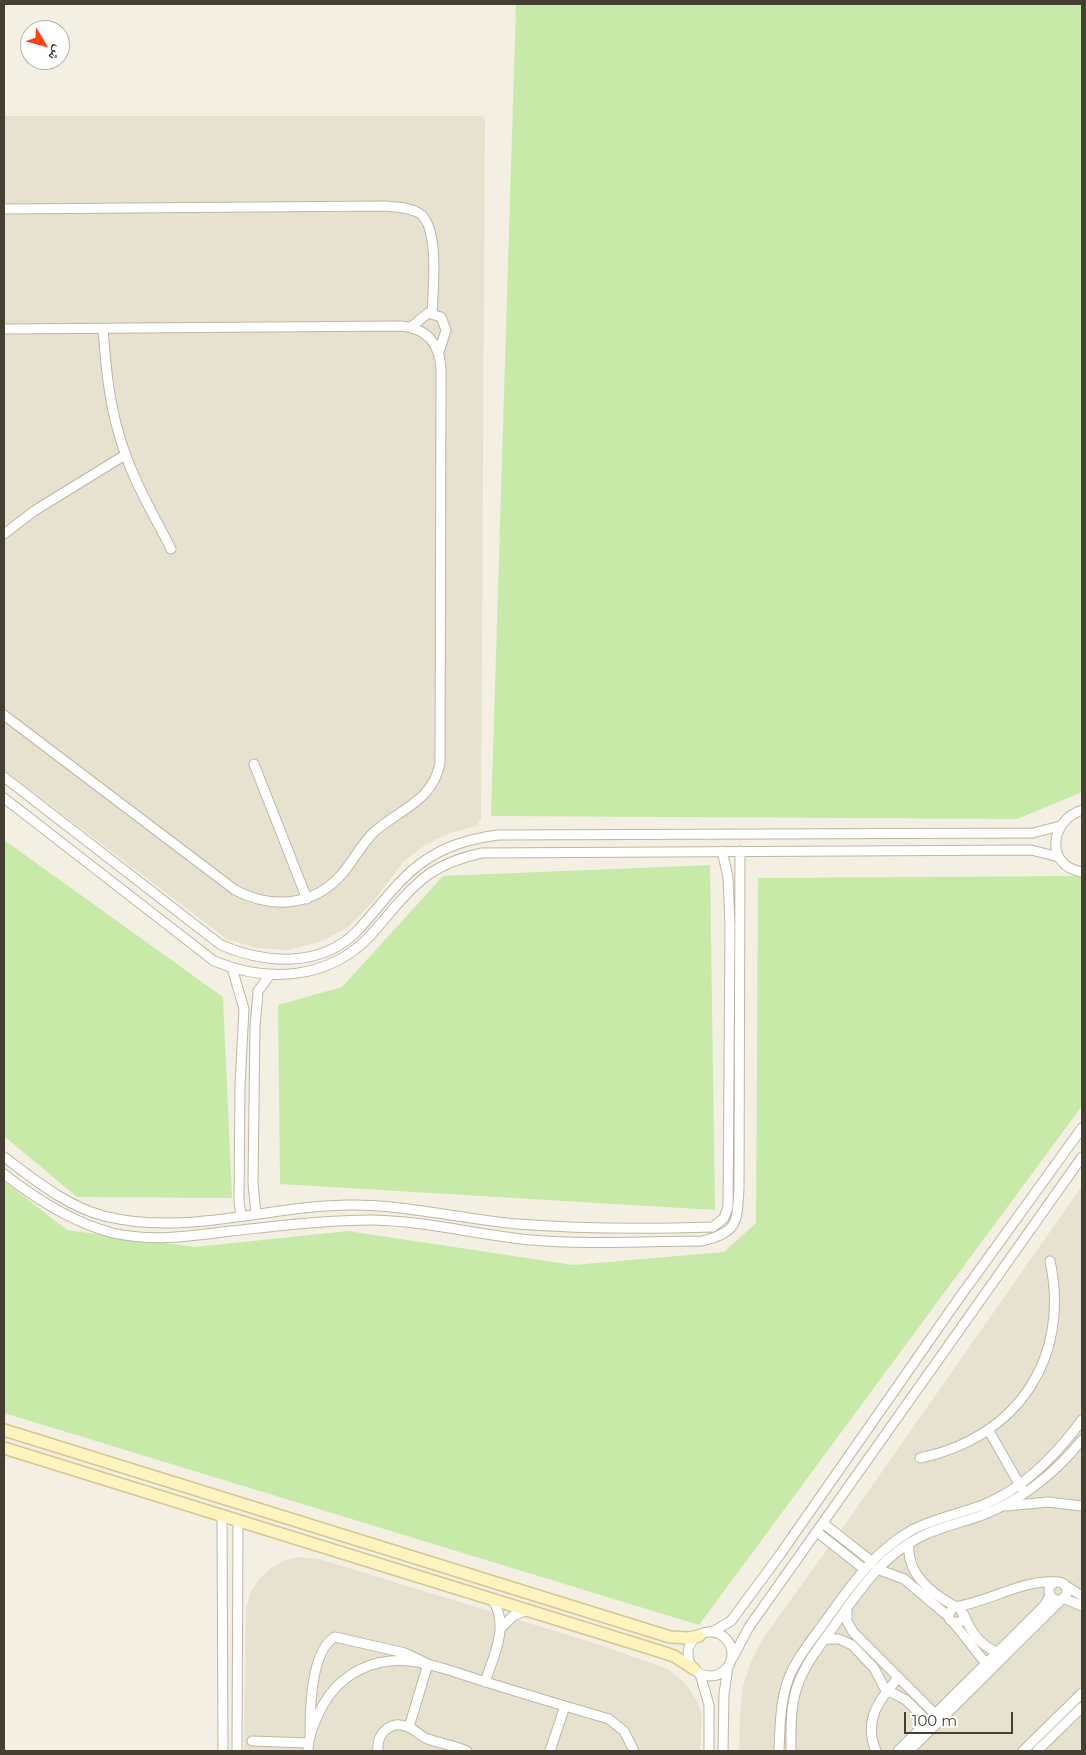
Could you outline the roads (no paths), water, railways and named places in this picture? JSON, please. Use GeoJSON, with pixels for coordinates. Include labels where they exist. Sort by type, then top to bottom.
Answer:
{"type":"FeatureCollection","features":[{"type":"Feature","properties":{"kind":"street"},"geometry":{"type":"LineString","coordinates":[[4,209],[386,206],[408,208],[420,213],[430,226],[433,242],[432,313]]}},
{"type":"Feature","properties":{"kind":"street"},"geometry":{"type":"LineString","coordinates":[[411,327],[423,314],[432,313],[441,317],[445,325],[438,352]]}},
{"type":"Feature","properties":{"kind":"street"},"geometry":{"type":"LineString","coordinates":[[4,329],[411,327],[428,336],[438,352],[441,370],[441,693],[439,771],[432,787],[421,799],[374,833],[336,881],[307,899],[272,903],[249,897],[235,890],[4,714]]}},
{"type":"Feature","properties":{"kind":"street"},"geometry":{"type":"LineString","coordinates":[[103,328],[110,400],[125,455],[171,549]]}},
{"type":"Feature","properties":{"kind":"street"},"geometry":{"type":"LineString","coordinates":[[4,534],[34,511],[125,455]]}},
{"type":"Feature","properties":{"kind":"street"},"geometry":{"type":"LineString","coordinates":[[254,764],[307,899]]}},
{"type":"Feature","properties":{"kind":"street"},"geometry":{"type":"LineString","coordinates":[[4,776],[222,945],[244,955],[268,960],[292,960],[317,955],[339,945],[356,932],[419,865],[456,844],[477,838],[498,835],[1033,833],[1060,826]]}},
{"type":"Feature","properties":{"kind":"street"},"geometry":{"type":"LineString","coordinates":[[4,798],[214,960],[232,968],[270,976],[296,974],[312,970],[344,957],[367,939],[414,887],[437,870],[463,857],[501,851],[1031,850],[1059,856]]}},
{"type":"Feature","properties":{"kind":"street"},"geometry":{"type":"LineString","coordinates":[[1082,810],[1066,818],[1060,826],[1056,841],[1059,856],[1070,868],[1082,872]]}},
{"type":"Feature","properties":{"kind":"street"},"geometry":{"type":"LineString","coordinates":[[4,1157],[55,1195],[103,1216],[150,1224],[191,1224],[288,1208],[352,1205],[404,1208],[516,1224],[564,1228],[713,1227],[724,1218],[728,1207],[730,926],[728,878],[722,851]]}},
{"type":"Feature","properties":{"kind":"street"},"geometry":{"type":"LineString","coordinates":[[4,1174],[37,1199],[77,1219],[113,1232],[141,1236],[168,1238],[317,1222],[374,1220],[415,1223],[497,1236],[571,1242],[702,1241],[725,1234],[737,1219],[739,1188],[740,851]]}},
{"type":"Feature","properties":{"kind":"street"},"geometry":{"type":"LineString","coordinates":[[232,968],[244,1009],[240,1085],[239,1202],[241,1215]]}},
{"type":"Feature","properties":{"kind":"street"},"geometry":{"type":"LineString","coordinates":[[256,1214],[253,1183],[256,1008],[258,991],[270,976]]}},
{"type":"Feature","properties":{"kind":"street"},"geometry":{"type":"LineString","coordinates":[[4,1430],[670,1637],[689,1638],[699,1636],[712,1632],[731,1620],[779,1556],[957,1301],[1082,1128]]}},
{"type":"Feature","properties":{"kind":"street"},"geometry":{"type":"LineString","coordinates":[[4,1448],[674,1656],[697,1671],[716,1675],[730,1663],[749,1627],[1082,1157]]}},
{"type":"Feature","properties":{"kind":"street"},"geometry":{"type":"LineString","coordinates":[[920,1458],[956,1449],[988,1431],[1023,1398],[1046,1355],[1056,1308],[1050,1260]]}},
{"type":"Feature","properties":{"kind":"street"},"geometry":{"type":"LineString","coordinates":[[779,1751],[783,1702],[788,1682],[796,1663],[852,1584],[871,1561],[894,1541],[921,1526],[982,1505],[1020,1483],[1047,1460],[1082,1420]]}},
{"type":"Feature","properties":{"kind":"street"},"geometry":{"type":"LineString","coordinates":[[988,1431],[1020,1483],[1024,1494]]}},
{"type":"Feature","properties":{"kind":"street"},"geometry":{"type":"LineString","coordinates":[[791,1751],[793,1702],[801,1676],[847,1608],[877,1569],[909,1543],[935,1530],[1000,1508],[1024,1494],[1055,1470],[1082,1440]]}},
{"type":"Feature","properties":{"kind":"street"},"geometry":{"type":"LineString","coordinates":[[1000,1508],[1048,1502],[1082,1506]]}},
{"type":"Feature","properties":{"kind":"street"},"geometry":{"type":"LineString","coordinates":[[222,1515],[223,1751]]}},
{"type":"Feature","properties":{"kind":"street"},"geometry":{"type":"LineString","coordinates":[[237,1751],[238,1520]]}},
{"type":"Feature","properties":{"kind":"street"},"geometry":{"type":"LineString","coordinates":[[823,1523],[871,1561]]}},
{"type":"Feature","properties":{"kind":"street"},"geometry":{"type":"LineString","coordinates":[[817,1532],[864,1569]]}},
{"type":"Feature","properties":{"kind":"street"},"geometry":{"type":"LineString","coordinates":[[909,1543],[909,1558],[914,1572],[935,1593],[957,1607],[964,1615],[973,1634],[980,1641],[1001,1654]]}},
{"type":"Feature","properties":{"kind":"street"},"geometry":{"type":"LineString","coordinates":[[877,1569],[904,1579],[950,1619],[988,1667]]}},
{"type":"Feature","properties":{"kind":"street"},"geometry":{"type":"LineString","coordinates":[[1001,1654],[1044,1606],[1050,1596],[1049,1588],[1053,1583],[1061,1583],[1082,1596]]}},
{"type":"Feature","properties":{"kind":"street"},"geometry":{"type":"LineString","coordinates":[[950,1619],[951,1608],[972,1605],[1017,1587],[1061,1583]]}},
{"type":"Feature","properties":{"kind":"street"},"geometry":{"type":"LineString","coordinates":[[898,1751],[930,1725],[1001,1654],[1062,1598],[1066,1591],[1061,1583]]}},
{"type":"Feature","properties":{"kind":"street"},"geometry":{"type":"LineString","coordinates":[[852,1584],[860,1590]]}},
{"type":"Feature","properties":{"kind":"street"},"geometry":{"type":"LineString","coordinates":[[1050,1596],[1055,1599],[1062,1598],[1082,1606]]}},
{"type":"Feature","properties":{"kind":"street"},"geometry":{"type":"LineString","coordinates":[[486,1682],[502,1627],[499,1612],[492,1599]]}},
{"type":"Feature","properties":{"kind":"street"},"geometry":{"type":"LineString","coordinates":[[847,1608],[847,1621],[851,1629],[938,1717]]}},
{"type":"Feature","properties":{"kind":"street"},"geometry":{"type":"LineString","coordinates":[[502,1627],[513,1616],[527,1610]]}},
{"type":"Feature","properties":{"kind":"street"},"geometry":{"type":"LineString","coordinates":[[950,1619],[962,1621],[964,1615]]}},
{"type":"Feature","properties":{"kind":"street"},"geometry":{"type":"LineString","coordinates":[[712,1632],[726,1639],[732,1651],[724,1694],[723,1751]]}},
{"type":"Feature","properties":{"kind":"street"},"geometry":{"type":"LineString","coordinates":[[699,1636],[693,1641],[688,1655],[697,1671],[709,1705],[709,1751]]}},
{"type":"Feature","properties":{"kind":"street"},"geometry":{"type":"LineString","coordinates":[[309,1744],[311,1702],[316,1665],[322,1651],[330,1640],[340,1637],[405,1653],[428,1664],[609,1719],[617,1724],[629,1738],[634,1751]]}},
{"type":"Feature","properties":{"kind":"street"},"geometry":{"type":"LineString","coordinates":[[825,1639],[839,1639],[852,1646],[874,1668],[887,1690],[906,1700],[930,1725]]}},
{"type":"Feature","properties":{"kind":"street"},"geometry":{"type":"LineString","coordinates":[[309,1744],[320,1710],[329,1694],[341,1681],[356,1671],[373,1664],[390,1661],[428,1664]]}},
{"type":"Feature","properties":{"kind":"street"},"geometry":{"type":"LineString","coordinates":[[409,1727],[428,1664]]}},
{"type":"Feature","properties":{"kind":"street"},"geometry":{"type":"LineString","coordinates":[[874,1749],[871,1718],[875,1707],[898,1678]]}},
{"type":"Feature","properties":{"kind":"street"},"geometry":{"type":"LineString","coordinates":[[1023,1751],[1082,1693]]}},
{"type":"Feature","properties":{"kind":"street"},"geometry":{"type":"LineString","coordinates":[[783,1702],[793,1702]]}},
{"type":"Feature","properties":{"kind":"street"},"geometry":{"type":"LineString","coordinates":[[550,1751],[565,1706]]}},
{"type":"Feature","properties":{"kind":"street"},"geometry":{"type":"LineString","coordinates":[[1037,1751],[1082,1707]]}},
{"type":"Feature","properties":{"kind":"street"},"geometry":{"type":"LineString","coordinates":[[378,1751],[378,1740],[386,1729],[395,1725],[409,1727],[424,1738],[466,1751]]}},
{"type":"Feature","properties":{"kind":"street"},"geometry":{"type":"LineString","coordinates":[[909,1751],[930,1725]]}},
{"type":"Feature","properties":{"kind":"street"},"geometry":{"type":"LineString","coordinates":[[252,1741],[309,1744]]}}]}
